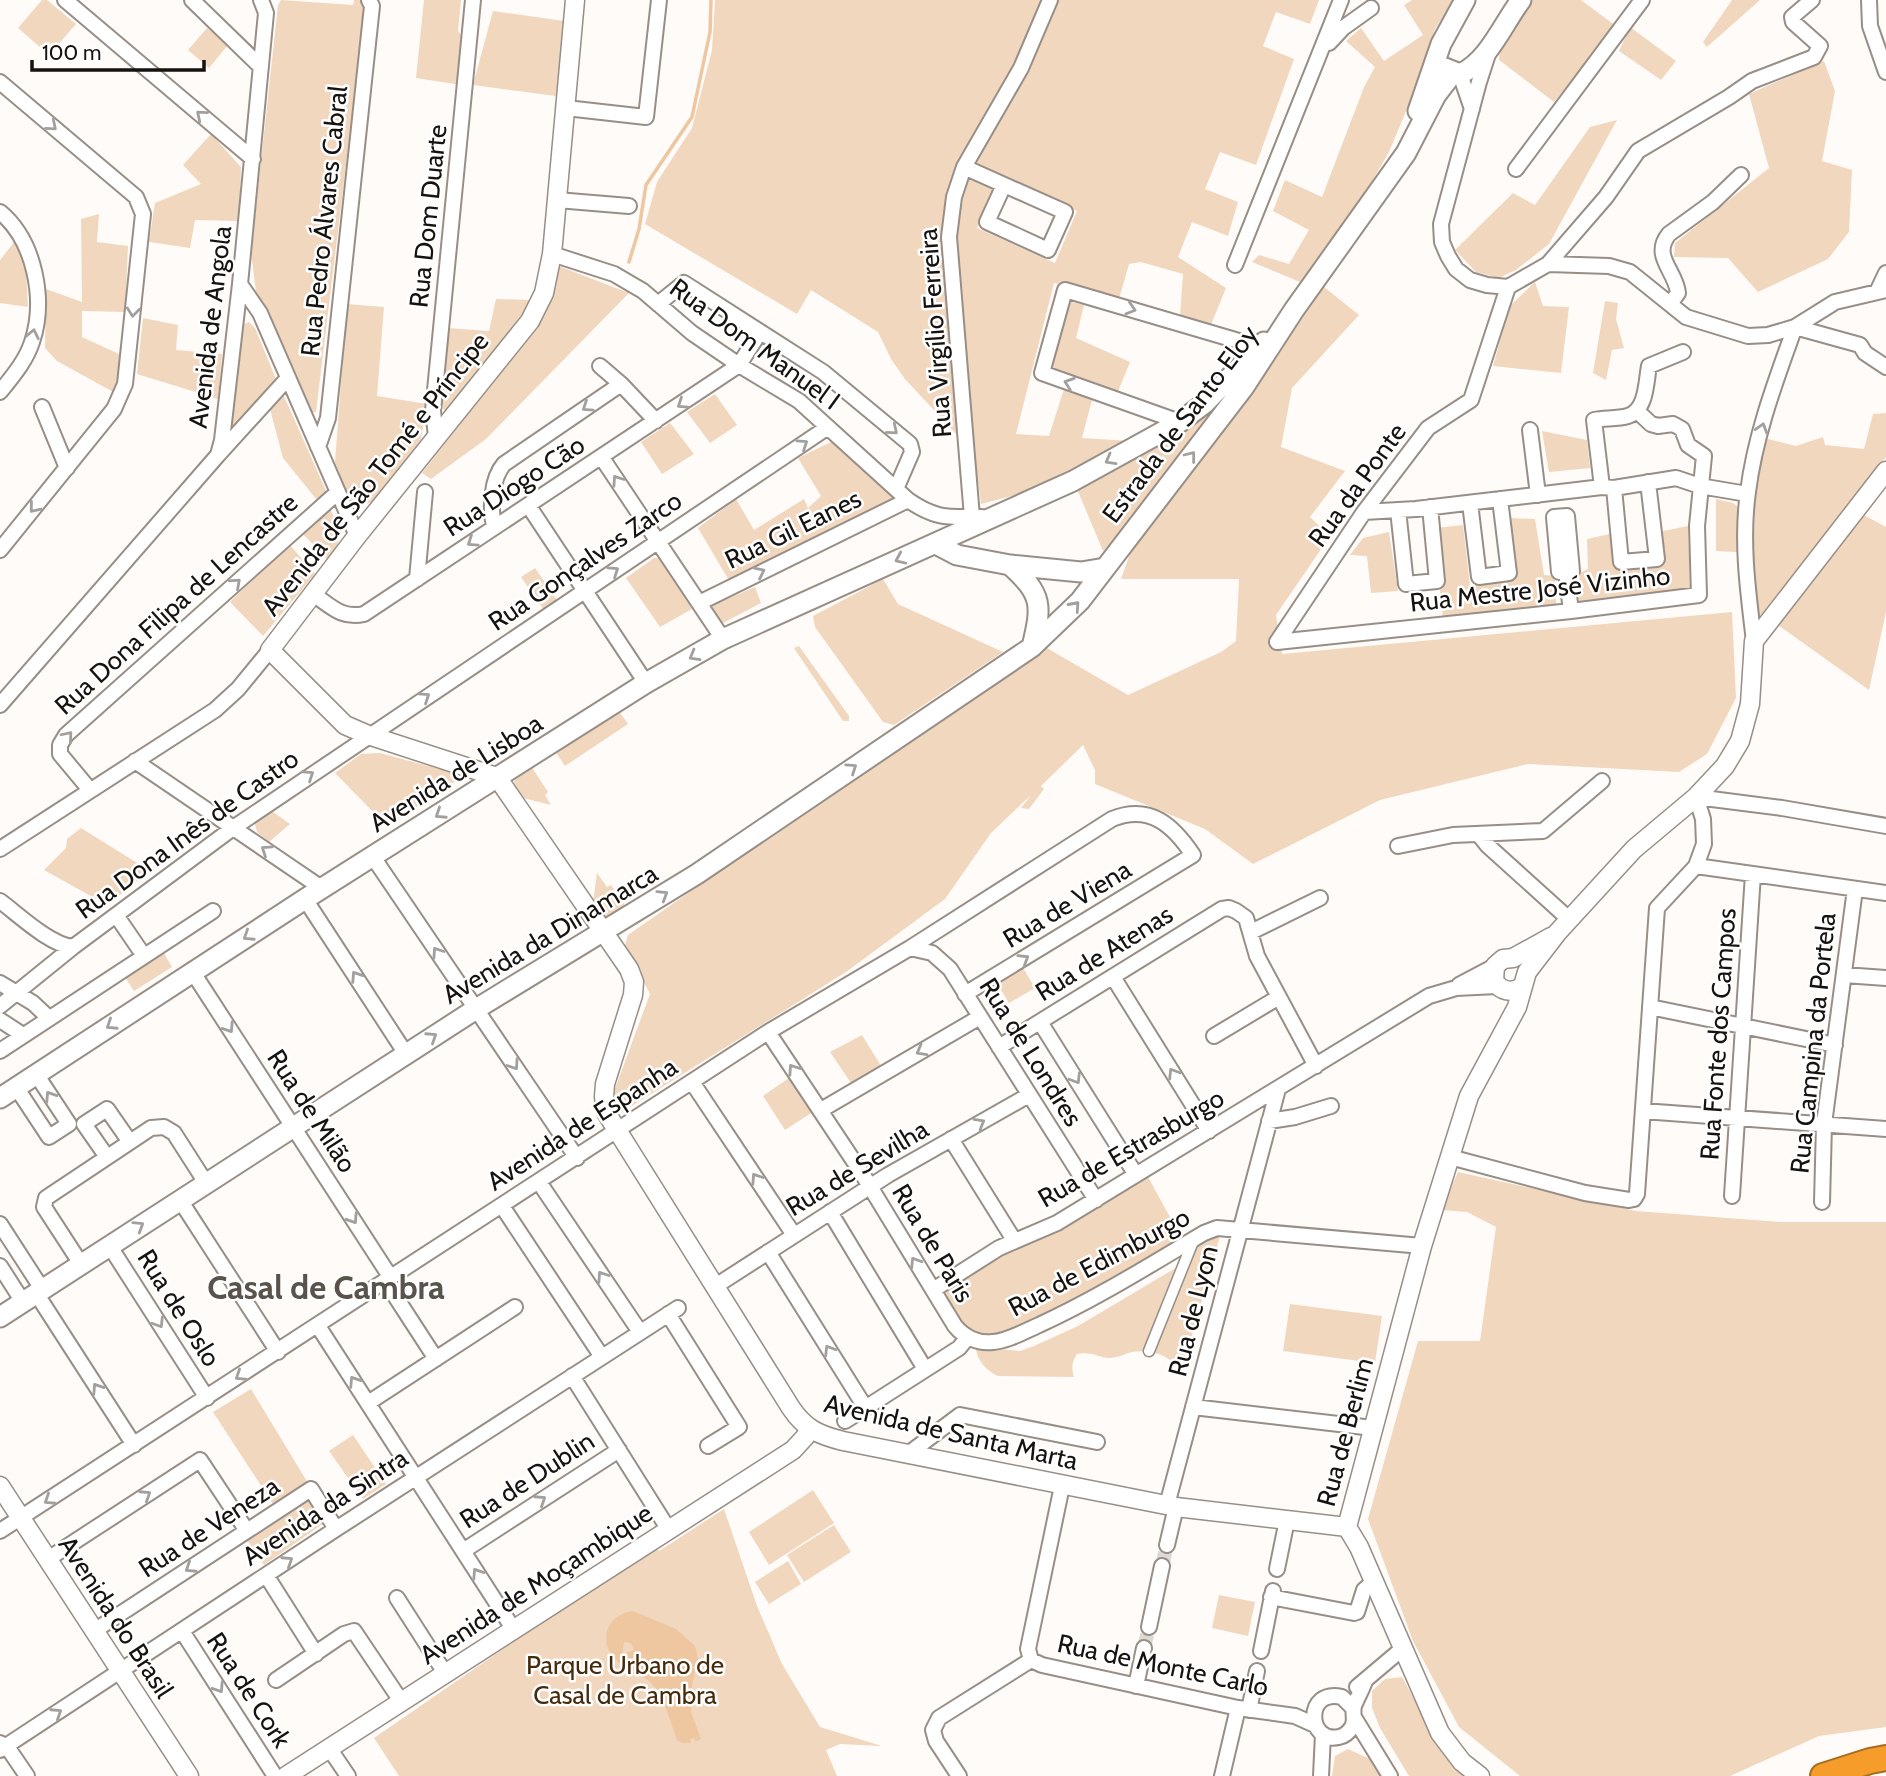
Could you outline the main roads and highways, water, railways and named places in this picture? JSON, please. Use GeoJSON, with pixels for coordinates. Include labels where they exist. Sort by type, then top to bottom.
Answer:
{"type":"FeatureCollection","features":[{"type":"Feature","properties":{"kind":"highway"},"geometry":{"type":"LineString","coordinates":[[1823,1776],[1886,1758]]}},
{"type":"Feature","properties":{"kind":"main road","name":"Estrada de Santo Eloy"},"geometry":{"type":"LineString","coordinates":[[1406,153],[1422,93],[1441,44],[1465,0]]}},
{"type":"Feature","properties":{"kind":"main road","name":"Estrada de Santo Eloy"},"geometry":{"type":"LineString","coordinates":[[1105,568],[1269,352],[1294,310],[1406,153],[1436,95],[1456,74],[1468,71],[1479,60],[1520,1]]}},
{"type":"Feature","properties":{"kind":"main road"},"geometry":{"type":"LineString","coordinates":[[1441,44],[1441,61],[1446,70],[1456,74]]}},
{"type":"Feature","properties":{"kind":"main road","name":"Estrada de Santo Eloy"},"geometry":{"type":"LineString","coordinates":[[976,522],[1073,481],[1180,422],[1205,404],[1294,310]]}},
{"type":"Feature","properties":{"kind":"main road","name":"Avenida de Lisboa"},"geometry":{"type":"LineString","coordinates":[[8,1093],[192,971],[646,683],[723,639],[936,544],[976,522]]}},
{"type":"Feature","properties":{"kind":"main road"},"geometry":{"type":"LineString","coordinates":[[936,544],[957,555],[1010,565],[1082,572],[1105,568]]}},
{"type":"Feature","properties":{"kind":"main road"},"geometry":{"type":"LineString","coordinates":[[1010,565],[1028,582],[1038,603],[1032,646]]}},
{"type":"Feature","properties":{"kind":"main road","name":"Avenida da Dinamarca"},"geometry":{"type":"LineString","coordinates":[[0,1317],[476,1009],[697,874],[1032,646],[1080,601],[1105,568]]}},
{"type":"Feature","properties":{"kind":"waterway"},"geometry":{"type":"LineString","coordinates":[[629,262],[639,229],[646,185],[692,117],[710,32],[711,0]]}},
{"type":"Feature","properties":{"kind":"tunnel"},"geometry":{"type":"LineString","coordinates":[[1162,1566],[1167,1545]]}},
{"type":"Feature","properties":{"kind":"tunnel"},"geometry":{"type":"LineString","coordinates":[[1144,1648],[1149,1627]]}},
{"type":"Feature","properties":{"kind":"district","name":"Casal de Cambra"},"geometry":{"type":"Point","coordinates":[326,1287]}},
{"type":"Feature","properties":{"kind":"park label","name":"Parque Urbano de Casal de Cambra"},"geometry":{"type":"Point","coordinates":[625,1680]}}]}
